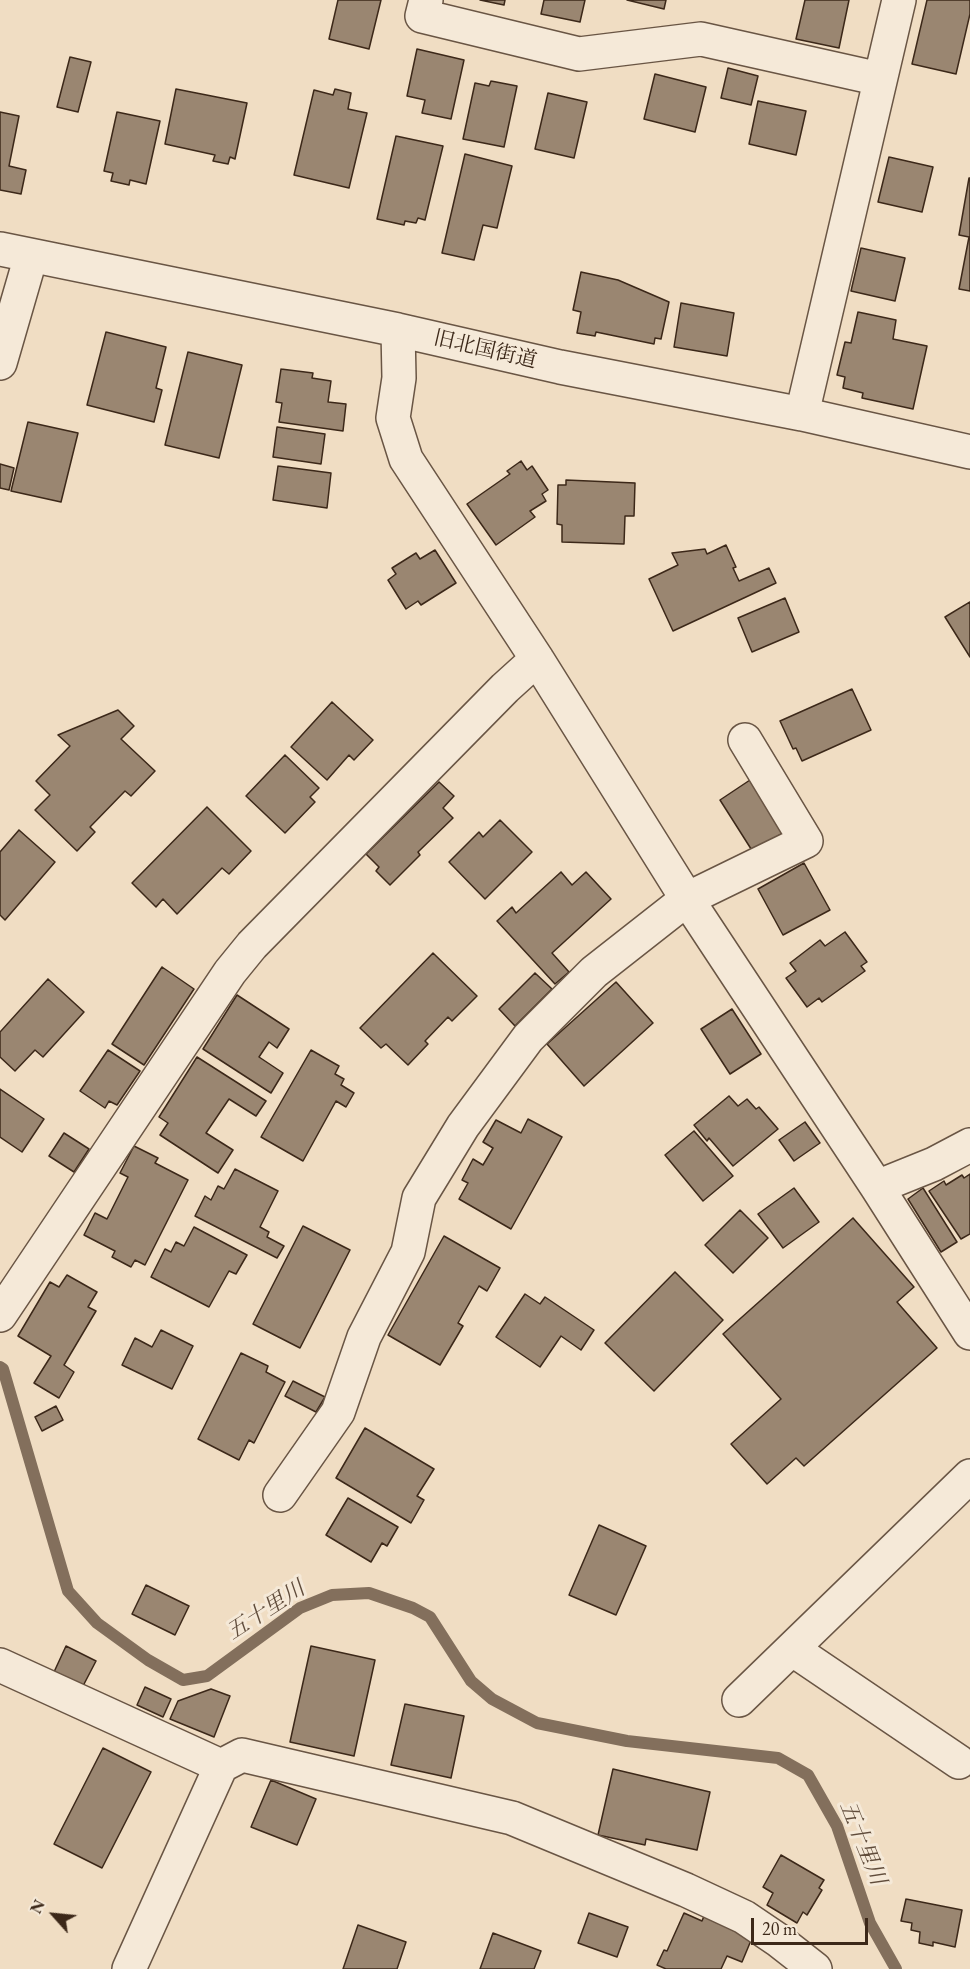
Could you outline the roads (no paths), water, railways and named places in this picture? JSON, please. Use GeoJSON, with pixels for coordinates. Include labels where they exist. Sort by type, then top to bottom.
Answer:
{"type":"FeatureCollection","features":[{"type":"Feature","properties":{"kind":"street"},"geometry":{"type":"LineString","coordinates":[[426,0],[422,16],[579,54],[701,39],[880,79]]}},
{"type":"Feature","properties":{"kind":"street"},"geometry":{"type":"LineString","coordinates":[[802,414],[898,0]]}},
{"type":"Feature","properties":{"kind":"street"},"geometry":{"type":"LineString","coordinates":[[0,363],[15,253]]}},
{"type":"Feature","properties":{"kind":"street","name":"旧北国街道"},"geometry":{"type":"LineString","coordinates":[[15,253],[398,330],[560,367],[802,414],[970,452]]}},
{"type":"Feature","properties":{"kind":"street"},"geometry":{"type":"LineString","coordinates":[[398,330],[399,378],[393,418],[406,459],[537,659],[687,899],[877,1187],[970,1333]]}},
{"type":"Feature","properties":{"kind":"street"},"geometry":{"type":"LineString","coordinates":[[0,1315],[230,972],[252,945],[496,696],[537,659]]}},
{"type":"Feature","properties":{"kind":"street"},"geometry":{"type":"LineString","coordinates":[[279,1495],[338,1412],[364,1337],[408,1252],[419,1198],[463,1125],[528,1038],[594,972],[687,899],[806,841],[746,740]]}},
{"type":"Feature","properties":{"kind":"street"},"geometry":{"type":"LineString","coordinates":[[877,1187],[934,1164],[970,1145]]}},
{"type":"Feature","properties":{"kind":"street"},"geometry":{"type":"LineString","coordinates":[[739,1700],[970,1476]]}},
{"type":"Feature","properties":{"kind":"street"},"geometry":{"type":"LineString","coordinates":[[792,1649],[959,1762]]}},
{"type":"Feature","properties":{"kind":"street"},"geometry":{"type":"LineString","coordinates":[[0,1665],[221,1766]]}},
{"type":"Feature","properties":{"kind":"street"},"geometry":{"type":"LineString","coordinates":[[129,1969],[221,1766],[242,1755],[512,1818],[686,1890],[744,1917],[815,1969]]}},
{"type":"Feature","properties":{"kind":"waterway","name":"五十里川"},"geometry":{"type":"LineString","coordinates":[[0,1367],[3,1369],[68,1591],[97,1623],[148,1660],[183,1680],[207,1676],[300,1608],[332,1595],[369,1593],[413,1608],[430,1617],[471,1681],[492,1699],[537,1723],[627,1741],[778,1758],[808,1775],[837,1826],[870,1923],[896,1969]]}}]}
